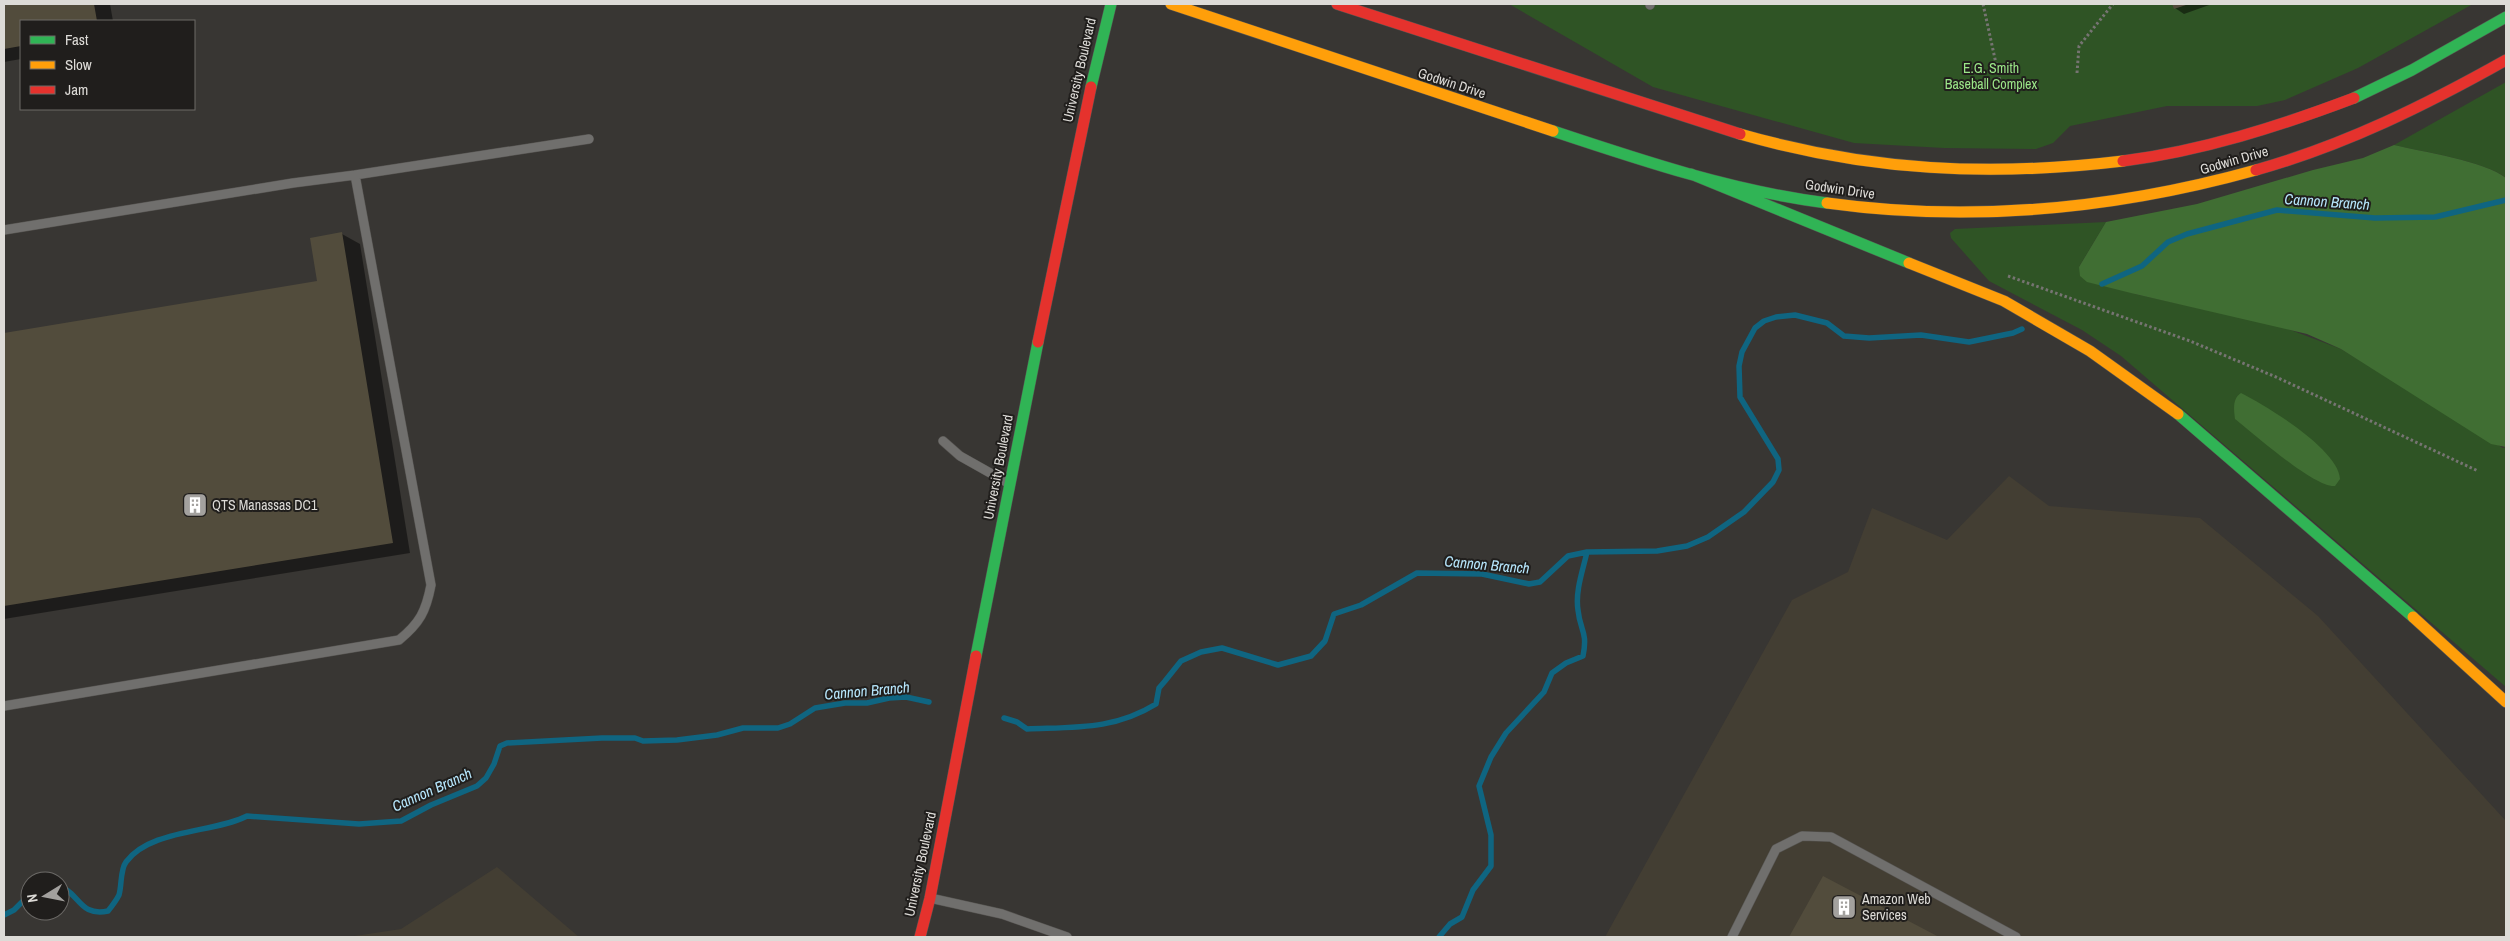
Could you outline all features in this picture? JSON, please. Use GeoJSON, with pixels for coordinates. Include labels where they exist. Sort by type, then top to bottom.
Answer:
{"type":"FeatureCollection","features":[{"type":"Feature","properties":{"kind":"main road","name":"University Boulevard"},"geometry":{"type":"LineString","coordinates":[[920,937],[930,898],[1080,131],[1111,4]]}},
{"type":"Feature","properties":{"kind":"main road","name":"Godwin Drive"},"geometry":{"type":"LineString","coordinates":[[1171,4],[1437,94],[1691,174],[1749,189],[1818,202],[1904,212],[1979,213],[2051,210],[2111,203],[2188,189],[2331,146],[2393,120],[2506,60]]}},
{"type":"Feature","properties":{"kind":"main road","name":"Godwin Drive"},"geometry":{"type":"LineString","coordinates":[[1337,4],[1684,118],[1764,141],[1829,155],[1894,165],[1974,171],[2012,171],[2086,166],[2171,153],[2260,131],[2356,97],[2414,70],[2506,18]]}},
{"type":"Feature","properties":{"kind":"main road"},"geometry":{"type":"LineString","coordinates":[[1691,174],[2004,301],[2090,351],[2184,419],[2340,552],[2480,676],[2506,702]]}},
{"type":"Feature","properties":{"kind":"lane"},"geometry":{"type":"LineString","coordinates":[[4,230],[293,183],[589,139]]}},
{"type":"Feature","properties":{"kind":"lane"},"geometry":{"type":"LineString","coordinates":[[4,706],[399,640],[414,628],[427,606],[430,585],[355,175]]}},
{"type":"Feature","properties":{"kind":"lane"},"geometry":{"type":"LineString","coordinates":[[943,441],[960,456],[1010,484]]}},
{"type":"Feature","properties":{"kind":"lane"},"geometry":{"type":"LineString","coordinates":[[1732,937],[1776,849],[1802,836],[1831,837],[2016,937]]}},
{"type":"Feature","properties":{"kind":"lane"},"geometry":{"type":"LineString","coordinates":[[930,898],[1002,914],[1066,937]]}},
{"type":"Feature","properties":{"kind":"path"},"geometry":{"type":"LineString","coordinates":[[1983,4],[2002,91]]}},
{"type":"Feature","properties":{"kind":"path"},"geometry":{"type":"LineString","coordinates":[[2077,73],[2079,46],[2113,4]]}},
{"type":"Feature","properties":{"kind":"path"},"geometry":{"type":"LineString","coordinates":[[2003,275],[2190,341],[2276,376],[2478,471]]}},
{"type":"Feature","properties":{"kind":"shaded area"},"geometry":{"type":"Polygon","coordinates":[[[2009,476],[2049,506],[2200,518],[2318,616],[2506,821],[2506,937],[1605,937],[1792,600],[1848,572],[1872,508],[1947,540],[2009,476]]]}},
{"type":"Feature","properties":{"kind":"shaded area"},"geometry":{"type":"Polygon","coordinates":[[[497,867],[579,937],[348,937],[401,929],[497,867]]]}},
{"type":"Feature","properties":{"kind":"green space","name":"E.G. Smith Baseball Complex"},"geometry":{"type":"Polygon","coordinates":[[[1509,4],[2473,4],[2358,68],[2285,100],[2257,106],[2167,106],[2070,126],[2053,143],[2036,149],[1944,148],[1854,143],[1653,87],[1509,4]]]}},
{"type":"Feature","properties":{"kind":"green space"},"geometry":{"type":"Polygon","coordinates":[[[2506,82],[2506,178],[2496,172],[2469,162],[2394,145],[2506,82]]]}},
{"type":"Feature","properties":{"kind":"green space"},"geometry":{"type":"Polygon","coordinates":[[[2394,145],[2469,162],[2496,172],[2506,178],[2506,447],[2491,444],[2341,349],[2307,334],[2087,282],[2080,276],[2079,267],[2106,222],[2197,204],[2313,170],[2363,158],[2394,145]]]}},
{"type":"Feature","properties":{"kind":"green space"},"geometry":{"type":"Polygon","coordinates":[[[2106,222],[2079,267],[2135,294],[2283,327],[2341,349],[2503,448],[2506,447],[2506,687],[2121,356],[2082,330],[1989,281],[1951,238],[1950,233],[1955,229],[2106,222]]]}},
{"type":"Feature","properties":{"kind":"green space"},"geometry":{"type":"Polygon","coordinates":[[[2241,393],[2283,418],[2315,442],[2328,455],[2337,468],[2340,479],[2335,486],[2326,484],[2300,470],[2235,419],[2235,401],[2241,393]]]}},
{"type":"Feature","properties":{"kind":"building"},"geometry":{"type":"Polygon","coordinates":[[[4,4],[94,4],[97,20],[20,20],[20,46],[4,49],[4,4]]]}},
{"type":"Feature","properties":{"kind":"building"},"geometry":{"type":"Polygon","coordinates":[[[2172,4],[2189,4],[2174,9],[2172,4]]]}},
{"type":"Feature","properties":{"kind":"building"},"geometry":{"type":"Polygon","coordinates":[[[342,232],[393,543],[4,606],[4,333],[317,281],[310,238],[342,232]]]}},
{"type":"Feature","properties":{"kind":"building","name":"Amazon Web Services"},"geometry":{"type":"Polygon","coordinates":[[[1823,876],[1939,937],[1789,937],[1823,876]]]}},
{"type":"Feature","properties":{"kind":"waterway","name":"Cannon Branch"},"geometry":{"type":"LineString","coordinates":[[2102,284],[2142,266],[2168,242],[2187,234],[2277,210],[2375,218],[2435,217],[2506,200]]}},
{"type":"Feature","properties":{"kind":"waterway","name":"Cannon Branch"},"geometry":{"type":"LineString","coordinates":[[1004,718],[1017,722],[1027,729],[1094,726],[1125,719],[1156,704],[1159,688],[1181,661],[1201,652],[1222,648],[1278,665],[1311,656],[1325,641],[1334,614],[1361,605],[1417,573],[1482,574],[1529,584],[1540,582],[1568,556],[1587,552],[1657,551],[1687,546],[1708,537],[1744,512],[1773,482],[1779,470],[1778,459],[1740,397],[1739,366],[1742,352],[1755,328],[1764,321],[1776,317],[1795,315],[1827,323],[1844,336],[1869,338],[1921,335],[1969,342],[2013,333],[2022,329]]}},
{"type":"Feature","properties":{"kind":"waterway"},"geometry":{"type":"LineString","coordinates":[[1439,937],[1450,924],[1462,917],[1473,890],[1491,866],[1491,835],[1479,786],[1491,757],[1506,733],[1544,692],[1552,673],[1566,663],[1583,656],[1585,641],[1577,603],[1587,552]]}},
{"type":"Feature","properties":{"kind":"waterway","name":"Cannon Branch"},"geometry":{"type":"LineString","coordinates":[[70,892],[85,908],[91,911],[108,911],[119,895],[124,865],[137,851],[150,843],[166,837],[218,826],[247,816],[359,824],[401,821],[431,805],[477,786],[486,778],[494,764],[500,746],[507,743],[602,738],[635,738],[643,741],[677,740],[717,735],[743,728],[778,728],[790,724],[815,708],[845,703],[867,703],[889,698],[906,697],[929,702]]}},
{"type":"Feature","properties":{"kind":"waterway","name":"Cannon Branch"},"geometry":{"type":"LineString","coordinates":[[4,915],[14,910],[20,904]]}},
{"type":"Feature","properties":{"kind":"traffic: fast"},"geometry":{"type":"LineString","coordinates":[[1091,87],[1111,4]]}},
{"type":"Feature","properties":{"kind":"traffic: fast"},"geometry":{"type":"LineString","coordinates":[[2354,98],[2412,70],[2506,17]]}},
{"type":"Feature","properties":{"kind":"traffic: fast"},"geometry":{"type":"LineString","coordinates":[[1553,131],[1654,164],[1723,183],[1792,198],[1827,203]]}},
{"type":"Feature","properties":{"kind":"traffic: fast"},"geometry":{"type":"LineString","coordinates":[[1691,174],[1909,263]]}},
{"type":"Feature","properties":{"kind":"traffic: fast"},"geometry":{"type":"LineString","coordinates":[[976,656],[1038,342]]}},
{"type":"Feature","properties":{"kind":"traffic: fast"},"geometry":{"type":"LineString","coordinates":[[2178,414],[2413,617]]}},
{"type":"Feature","properties":{"kind":"traffic: slow"},"geometry":{"type":"LineString","coordinates":[[1171,4],[1553,131]]}},
{"type":"Feature","properties":{"kind":"traffic: slow"},"geometry":{"type":"LineString","coordinates":[[1740,134],[1836,156],[1930,167],[2025,169],[2123,161]]}},
{"type":"Feature","properties":{"kind":"traffic: slow"},"geometry":{"type":"LineString","coordinates":[[1827,203],[1881,209],[1936,212],[1990,212],[2043,209],[2097,203],[2150,194],[2256,170]]}},
{"type":"Feature","properties":{"kind":"traffic: slow"},"geometry":{"type":"LineString","coordinates":[[1909,263],[2004,301],[2090,351],[2178,414]]}},
{"type":"Feature","properties":{"kind":"traffic: slow"},"geometry":{"type":"LineString","coordinates":[[2413,617],[2506,702]]}},
{"type":"Feature","properties":{"kind":"traffic: jam"},"geometry":{"type":"LineString","coordinates":[[1337,4],[1740,134]]}},
{"type":"Feature","properties":{"kind":"traffic: jam"},"geometry":{"type":"LineString","coordinates":[[2256,170],[2321,149],[2353,136],[2446,93],[2506,60]]}},
{"type":"Feature","properties":{"kind":"traffic: jam"},"geometry":{"type":"LineString","coordinates":[[1038,342],[1091,87]]}},
{"type":"Feature","properties":{"kind":"traffic: jam"},"geometry":{"type":"LineString","coordinates":[[2123,161],[2153,157],[2211,144],[2269,128],[2354,98]]}},
{"type":"Feature","properties":{"kind":"traffic: jam"},"geometry":{"type":"LineString","coordinates":[[920,937],[930,898],[976,656]]}},
{"type":"Feature","properties":{"kind":"place","name":"QTS Manassas DC1"},"geometry":{"type":"Point","coordinates":[195,505]}},
{"type":"Feature","properties":{"kind":"place","name":"Amazon Web Services"},"geometry":{"type":"Point","coordinates":[1844,907]}}]}
